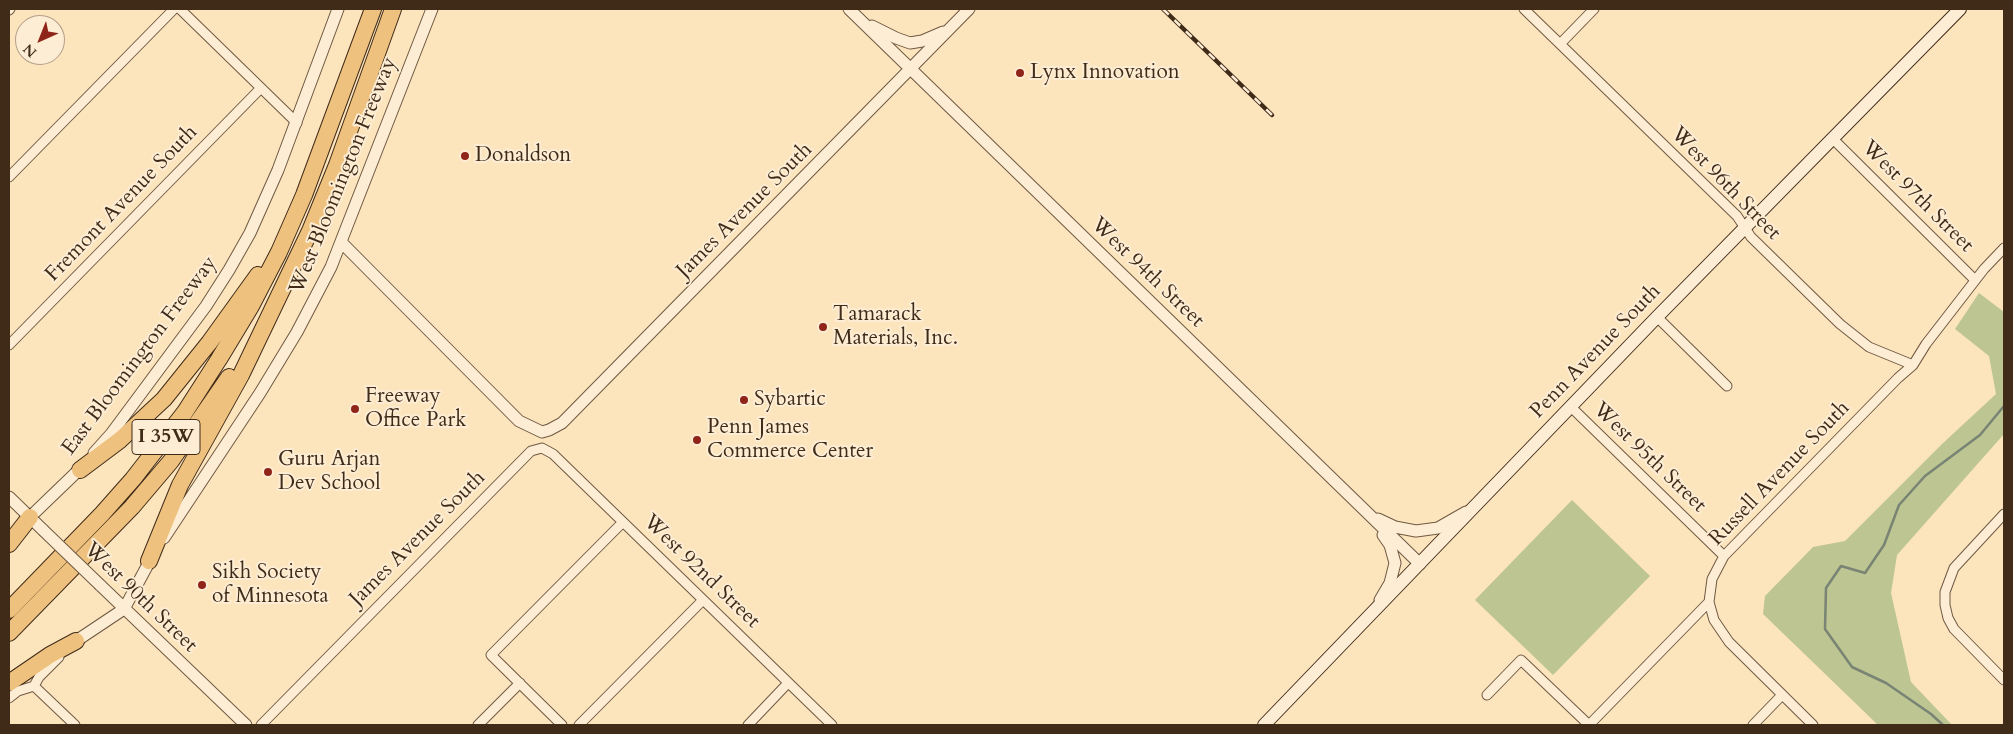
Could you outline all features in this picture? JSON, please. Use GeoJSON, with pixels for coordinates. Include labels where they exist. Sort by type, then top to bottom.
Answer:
{"type":"FeatureCollection","features":[{"type":"Feature","properties":{"kind":"highway","name":"I 35W"},"geometry":{"type":"LineString","coordinates":[[9,610],[121,493],[185,412],[251,306],[286,237],[304,195],[373,9]]}},
{"type":"Feature","properties":{"kind":"highway","name":"I 35W"},"geometry":{"type":"LineString","coordinates":[[9,633],[132,507],[171,461],[206,412],[276,301],[310,231],[337,165],[392,12]]}},
{"type":"Feature","properties":{"kind":"highway"},"geometry":{"type":"LineString","coordinates":[[80,470],[120,440],[164,399],[209,343],[286,237]]}},
{"type":"Feature","properties":{"kind":"highway"},"geometry":{"type":"LineString","coordinates":[[149,561],[180,485],[241,375],[276,301]]}},
{"type":"Feature","properties":{"kind":"highway"},"geometry":{"type":"LineString","coordinates":[[9,544],[30,517]]}},
{"type":"Feature","properties":{"kind":"highway"},"geometry":{"type":"LineString","coordinates":[[9,683],[76,641]]}},
{"type":"Feature","properties":{"kind":"main road","name":"Penn Avenue South"},"geometry":{"type":"LineString","coordinates":[[1264,725],[1657,317],[1746,229],[1960,9]]}},
{"type":"Feature","properties":{"kind":"street"},"geometry":{"type":"LineString","coordinates":[[9,177],[174,9]]}},
{"type":"Feature","properties":{"kind":"street"},"geometry":{"type":"LineString","coordinates":[[180,9],[297,122]]}},
{"type":"Feature","properties":{"kind":"street","name":"East Bloomington Freeway"},"geometry":{"type":"LineString","coordinates":[[30,517],[80,470],[111,434],[206,306],[229,270],[250,233],[297,122],[338,9]]}},
{"type":"Feature","properties":{"kind":"street","name":"West Bloomington Freeway"},"geometry":{"type":"LineString","coordinates":[[124,608],[149,561],[227,444],[296,332],[331,267],[432,9]]}},
{"type":"Feature","properties":{"kind":"street","name":"West 94th Street"},"geometry":{"type":"LineString","coordinates":[[849,9],[1420,564]]}},
{"type":"Feature","properties":{"kind":"street","name":"James Avenue South"},"geometry":{"type":"LineString","coordinates":[[341,242],[519,421],[542,432],[549,430],[562,423],[969,9]]}},
{"type":"Feature","properties":{"kind":"street","name":"West 96th Street"},"geometry":{"type":"LineString","coordinates":[[1524,9],[1736,215],[1751,237],[1854,336],[1869,347],[1913,365]]}},
{"type":"Feature","properties":{"kind":"street"},"geometry":{"type":"LineString","coordinates":[[1560,44],[1594,9]]}},
{"type":"Feature","properties":{"kind":"street"},"geometry":{"type":"LineString","coordinates":[[862,21],[896,38],[910,42],[922,41],[949,29]]}},
{"type":"Feature","properties":{"kind":"street","name":"Fremont Avenue South"},"geometry":{"type":"LineString","coordinates":[[9,345],[261,88]]}},
{"type":"Feature","properties":{"kind":"street","name":"West 97th Street"},"geometry":{"type":"LineString","coordinates":[[1833,139],[1975,280]]}},
{"type":"Feature","properties":{"kind":"street","name":"Russell Avenue South"},"geometry":{"type":"LineString","coordinates":[[1709,602],[1712,580],[1724,556],[1898,378],[1913,365],[1926,344],[1975,280],[2004,248]]}},
{"type":"Feature","properties":{"kind":"street"},"geometry":{"type":"LineString","coordinates":[[1657,317],[1727,386]]}},
{"type":"Feature","properties":{"kind":"street","name":"West 95th Street"},"geometry":{"type":"LineString","coordinates":[[1571,406],[1724,556]]}},
{"type":"Feature","properties":{"kind":"street","name":"James Avenue South"},"geometry":{"type":"LineString","coordinates":[[261,725],[530,451],[542,448]]}},
{"type":"Feature","properties":{"kind":"street","name":"West 92nd Street"},"geometry":{"type":"LineString","coordinates":[[542,448],[550,451],[832,725]]}},
{"type":"Feature","properties":{"kind":"street","name":"West 90th Street"},"geometry":{"type":"LineString","coordinates":[[9,497],[246,725]]}},
{"type":"Feature","properties":{"kind":"street"},"geometry":{"type":"LineString","coordinates":[[1371,517],[1395,527],[1416,531],[1438,528],[1471,509]]}},
{"type":"Feature","properties":{"kind":"street"},"geometry":{"type":"LineString","coordinates":[[2004,514],[1954,568],[1945,592],[1945,605],[1948,618],[1954,630],[2004,680]]}},
{"type":"Feature","properties":{"kind":"street"},"geometry":{"type":"LineString","coordinates":[[1371,517],[1390,545],[1395,562],[1390,583],[1376,608]]}},
{"type":"Feature","properties":{"kind":"street"},"geometry":{"type":"LineString","coordinates":[[562,725],[491,655],[623,522]]}},
{"type":"Feature","properties":{"kind":"street"},"geometry":{"type":"LineString","coordinates":[[579,725],[703,600]]}},
{"type":"Feature","properties":{"kind":"street"},"geometry":{"type":"LineString","coordinates":[[1709,602],[1714,620],[1720,632],[1813,725]]}},
{"type":"Feature","properties":{"kind":"street"},"geometry":{"type":"LineString","coordinates":[[1487,695],[1522,660],[1589,725],[1709,602]]}},
{"type":"Feature","properties":{"kind":"street"},"geometry":{"type":"LineString","coordinates":[[9,698],[18,691],[34,686],[52,662],[76,641],[124,608]]}},
{"type":"Feature","properties":{"kind":"street"},"geometry":{"type":"LineString","coordinates":[[748,725],[788,683]]}},
{"type":"Feature","properties":{"kind":"street"},"geometry":{"type":"LineString","coordinates":[[478,725],[520,684]]}},
{"type":"Feature","properties":{"kind":"street"},"geometry":{"type":"LineString","coordinates":[[34,686],[75,725]]}},
{"type":"Feature","properties":{"kind":"street"},"geometry":{"type":"LineString","coordinates":[[1752,725],[1782,695]]}},
{"type":"Feature","properties":{"kind":"green space"},"geometry":{"type":"Polygon","coordinates":[[[1979,293],[2004,312],[2004,434],[1897,555],[1891,593],[1911,682],[1952,725],[1878,725],[1763,614],[1765,596],[1813,547],[1845,541],[1942,444],[1996,394],[1989,356],[1955,329],[1979,293]]]}},
{"type":"Feature","properties":{"kind":"green space"},"geometry":{"type":"Polygon","coordinates":[[[1572,500],[1650,576],[1553,675],[1475,600],[1572,500]]]}},
{"type":"Feature","properties":{"kind":"waterway"},"geometry":{"type":"LineString","coordinates":[[1943,725],[1931,714],[1886,683],[1852,667],[1825,629],[1826,588],[1841,566],[1865,573],[1884,545],[1899,505],[1925,476],[1980,435],[2004,406]]}},
{"type":"Feature","properties":{"kind":"railway"},"geometry":{"type":"LineString","coordinates":[[1163,9],[1272,115]]}},
{"type":"Feature","properties":{"kind":"place","name":"Lynx Innovation"},"geometry":{"type":"Point","coordinates":[1020,73]}},
{"type":"Feature","properties":{"kind":"place","name":"Donaldson"},"geometry":{"type":"Point","coordinates":[465,156]}},
{"type":"Feature","properties":{"kind":"place","name":"Tamarack Materials, Inc."},"geometry":{"type":"Point","coordinates":[823,327]}},
{"type":"Feature","properties":{"kind":"place","name":"Sybartic"},"geometry":{"type":"Point","coordinates":[744,400]}},
{"type":"Feature","properties":{"kind":"place","name":"Freeway Office Park"},"geometry":{"type":"Point","coordinates":[355,409]}},
{"type":"Feature","properties":{"kind":"place","name":"Penn James Commerce Center"},"geometry":{"type":"Point","coordinates":[697,440]}},
{"type":"Feature","properties":{"kind":"place","name":"Guru Arjan Dev School"},"geometry":{"type":"Point","coordinates":[268,472]}},
{"type":"Feature","properties":{"kind":"place","name":"Sikh Society of Minnesota"},"geometry":{"type":"Point","coordinates":[202,585]}}]}
